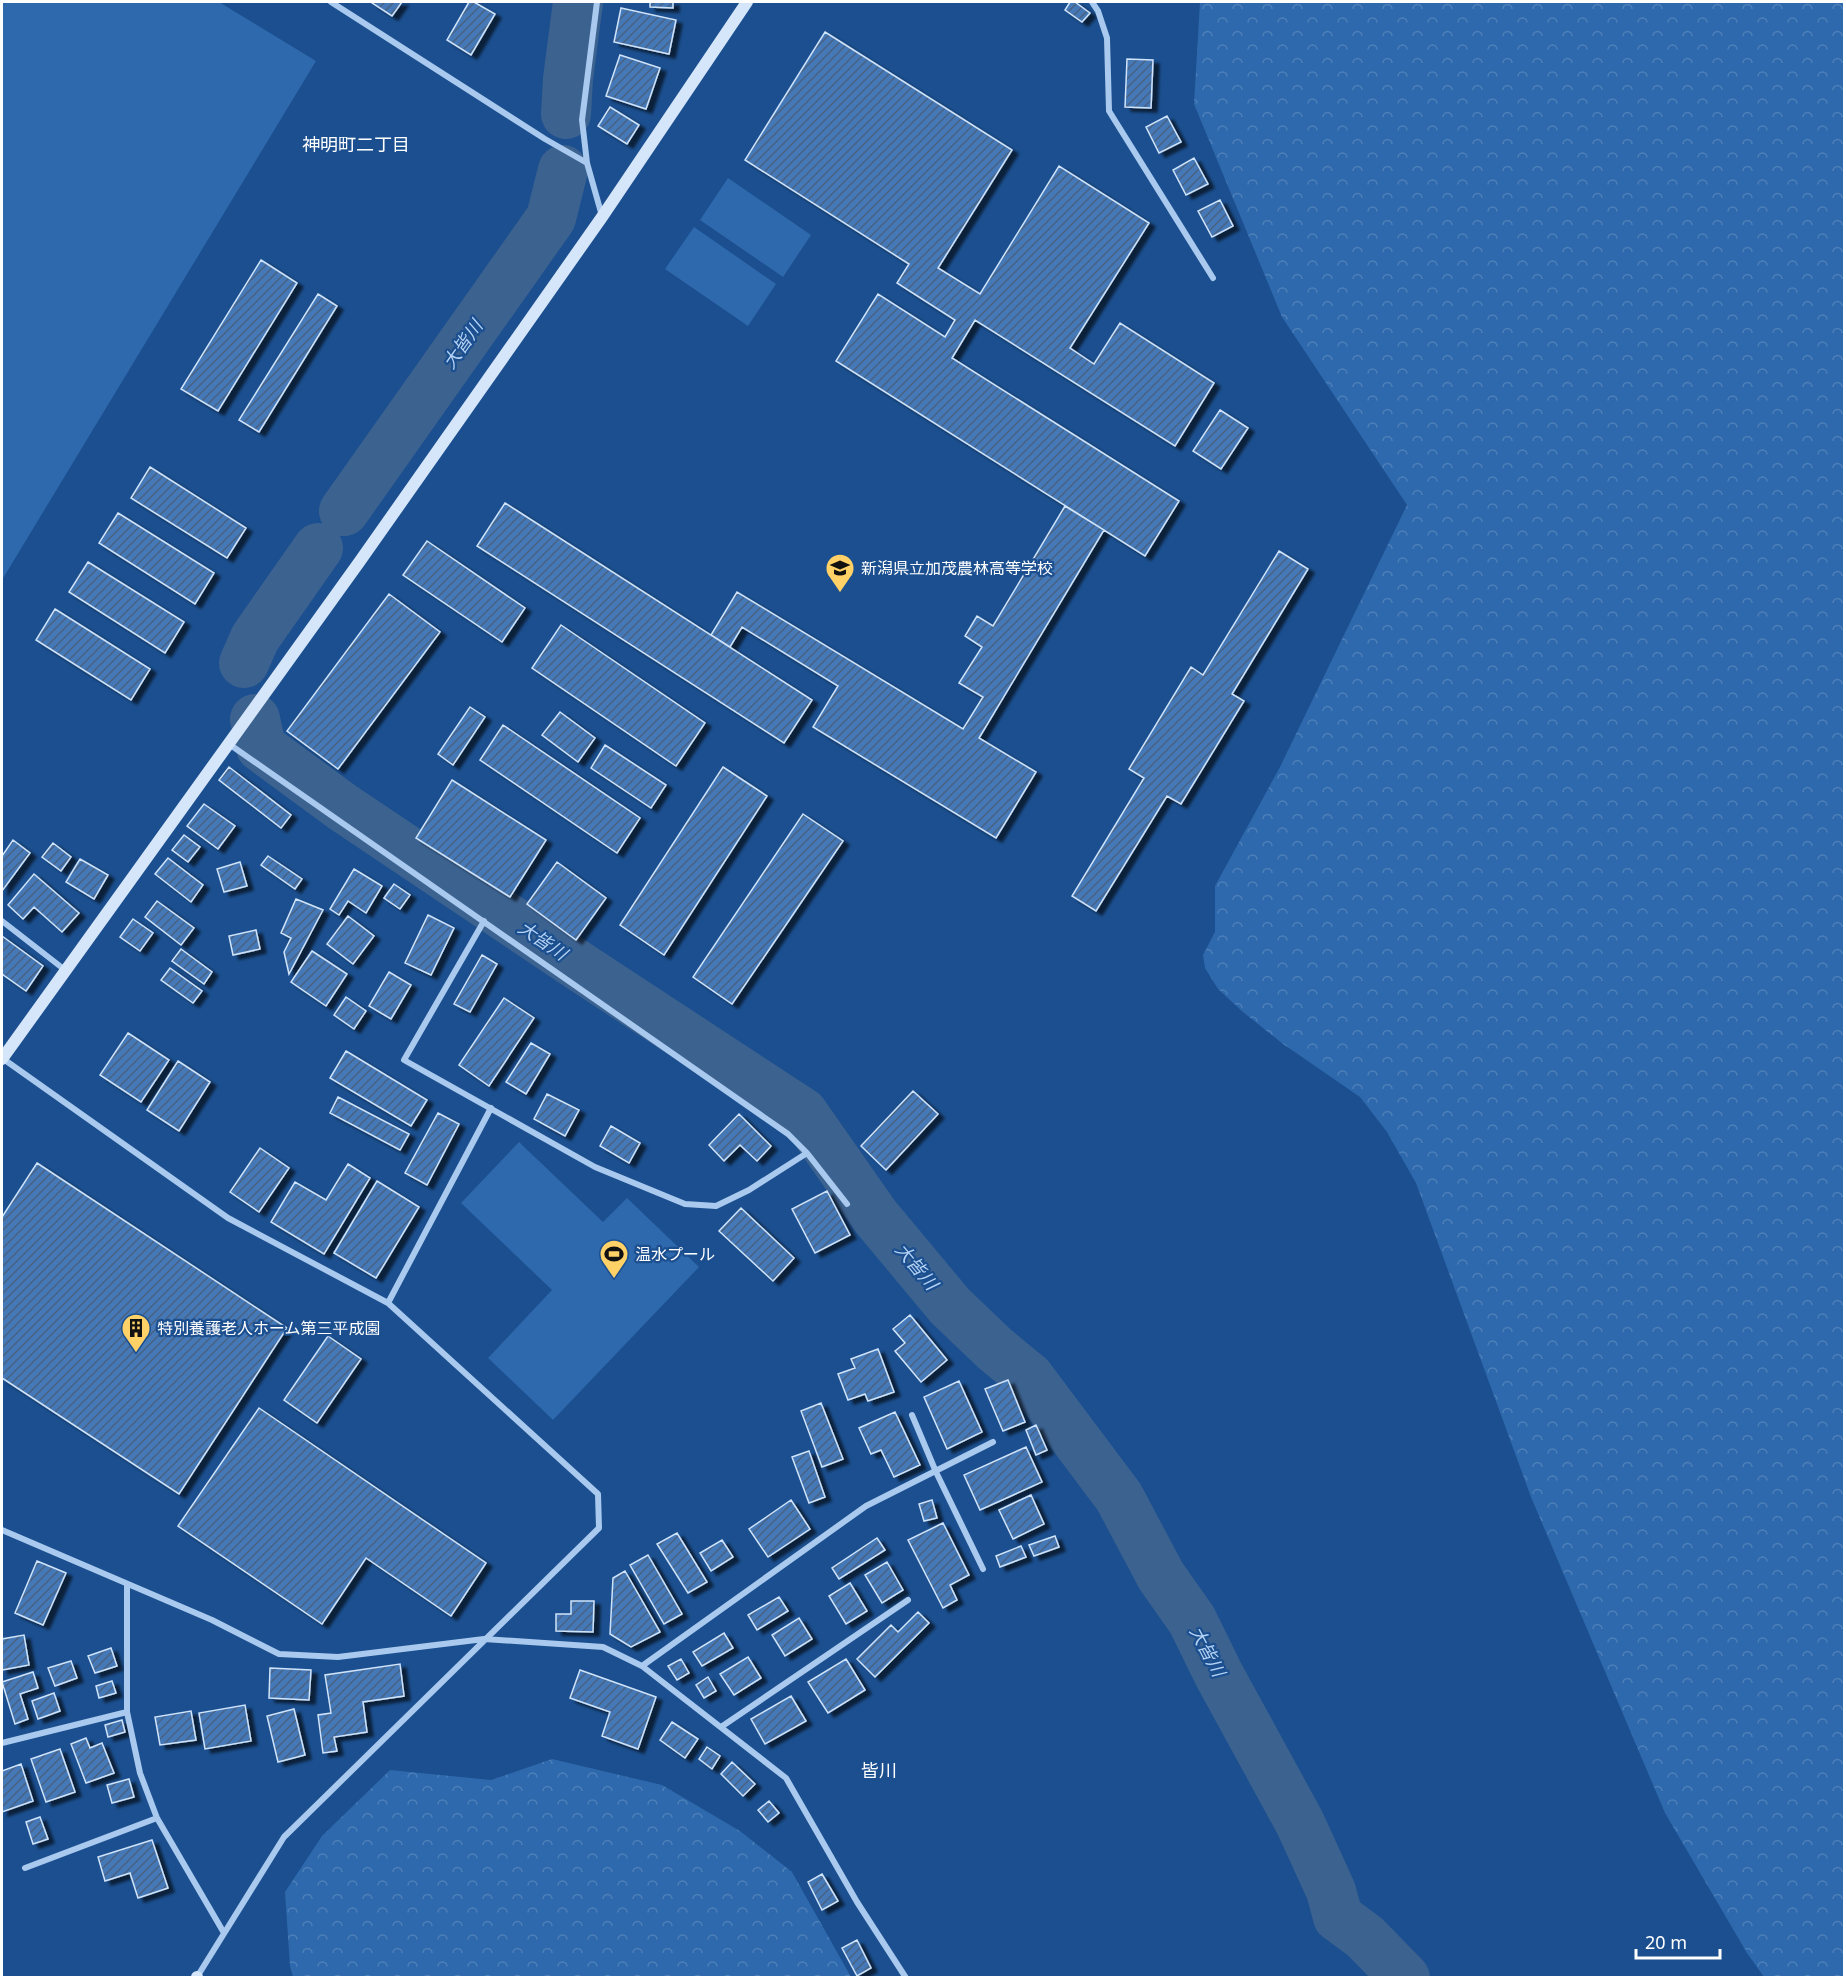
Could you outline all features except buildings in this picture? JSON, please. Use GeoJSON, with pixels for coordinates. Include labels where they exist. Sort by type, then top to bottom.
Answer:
{"type":"FeatureCollection","features":[{"type":"Feature","properties":{"kind":"street"},"geometry":{"type":"LineString","coordinates":[[332,2],[535,133],[587,163]]}},
{"type":"Feature","properties":{"kind":"street"},"geometry":{"type":"LineString","coordinates":[[597,2],[582,120],[587,163],[602,218]]}},
{"type":"Feature","properties":{"kind":"street"},"geometry":{"type":"LineString","coordinates":[[197,1977],[284,1837],[599,1528],[598,1494],[388,1303],[228,1218],[2,1058],[360,561],[602,218],[747,2]]}},
{"type":"Feature","properties":{"kind":"street"},"geometry":{"type":"LineString","coordinates":[[1092,2],[1098,11],[1107,38],[1109,111],[1213,278]]}},
{"type":"Feature","properties":{"kind":"street"},"geometry":{"type":"LineString","coordinates":[[229,744],[788,1134],[807,1153],[847,1204]]}},
{"type":"Feature","properties":{"kind":"street"},"geometry":{"type":"LineString","coordinates":[[2,921],[65,970]]}},
{"type":"Feature","properties":{"kind":"street"},"geometry":{"type":"LineString","coordinates":[[484,921],[404,1060],[596,1167],[684,1204],[716,1206],[749,1190],[807,1153]]}},
{"type":"Feature","properties":{"kind":"street"},"geometry":{"type":"LineString","coordinates":[[388,1303],[491,1108]]}},
{"type":"Feature","properties":{"kind":"street"},"geometry":{"type":"LineString","coordinates":[[912,1415],[936,1472],[983,1569]]}},
{"type":"Feature","properties":{"kind":"street"},"geometry":{"type":"LineString","coordinates":[[642,1666],[866,1506],[993,1442]]}},
{"type":"Feature","properties":{"kind":"street"},"geometry":{"type":"LineString","coordinates":[[2,1530],[212,1620],[279,1654],[338,1657],[484,1639],[603,1647],[642,1666],[786,1778],[857,1902],[906,1977]]}},
{"type":"Feature","properties":{"kind":"street"},"geometry":{"type":"LineString","coordinates":[[127,1585],[127,1712],[140,1773],[157,1818],[224,1934]]}},
{"type":"Feature","properties":{"kind":"street"},"geometry":{"type":"LineString","coordinates":[[721,1727],[908,1600]]}},
{"type":"Feature","properties":{"kind":"street"},"geometry":{"type":"LineString","coordinates":[[2,1743],[127,1712]]}},
{"type":"Feature","properties":{"kind":"street"},"geometry":{"type":"LineString","coordinates":[[25,1868],[157,1818]]}},
{"type":"Feature","properties":{"kind":"green space"},"geometry":{"type":"Polygon","coordinates":[[[2,2],[219,2],[316,61],[2,580],[2,2]]]}},
{"type":"Feature","properties":{"kind":"green space"},"geometry":{"type":"Polygon","coordinates":[[[1200,2],[1844,2],[1844,1977],[1764,1977],[1747,1953],[1665,1813],[1531,1497],[1416,1183],[1387,1132],[1360,1097],[1283,1044],[1243,1012],[1218,989],[1205,968],[1203,955],[1215,932],[1215,886],[1280,767],[1407,505],[1282,317],[1194,104],[1200,2]]]}},
{"type":"Feature","properties":{"kind":"green space"},"geometry":{"type":"Polygon","coordinates":[[[728,178],[811,235],[783,277],[700,220],[728,178]]]}},
{"type":"Feature","properties":{"kind":"green space"},"geometry":{"type":"Polygon","coordinates":[[[694,227],[776,284],[748,326],[665,269],[694,227]]]}},
{"type":"Feature","properties":{"kind":"green space","name":"温水プール"},"geometry":{"type":"Polygon","coordinates":[[[519,1142],[603,1222],[627,1198],[699,1267],[553,1420],[488,1358],[552,1290],[461,1203],[519,1142]]]}},
{"type":"Feature","properties":{"kind":"green space"},"geometry":{"type":"Polygon","coordinates":[[[552,1759],[662,1785],[740,1831],[792,1872],[851,1977],[293,1977],[290,1966],[285,1892],[322,1836],[390,1770],[491,1780],[552,1759]]]}},
{"type":"Feature","properties":{"kind":"waterway","name":"大皆川"},"geometry":{"type":"LineString","coordinates":[[566,114],[578,2]]}},
{"type":"Feature","properties":{"kind":"waterway","name":"大皆川"},"geometry":{"type":"LineString","coordinates":[[344,511],[551,218],[563,170]]}},
{"type":"Feature","properties":{"kind":"waterway","name":"大皆川"},"geometry":{"type":"LineString","coordinates":[[244,663],[255,638],[318,548]]}},
{"type":"Feature","properties":{"kind":"waterway","name":"大皆川"},"geometry":{"type":"LineString","coordinates":[[255,719],[261,747],[341,806],[803,1113],[875,1216],[950,1306],[995,1349],[1029,1377],[1119,1497],[1161,1576],[1192,1620],[1219,1675],[1300,1823],[1331,1891],[1338,1917],[1365,1937],[1405,1978]]}},
{"type":"Feature","properties":{"kind":"place","name":"新潟県立加茂農林高等学校"},"geometry":{"type":"Point","coordinates":[840,594]}},
{"type":"Feature","properties":{"kind":"place","name":"温水プール"},"geometry":{"type":"Point","coordinates":[614,1280]}},
{"type":"Feature","properties":{"kind":"place","name":"特別養護老人ホーム第三平成園"},"geometry":{"type":"Point","coordinates":[136,1354]}},
{"type":"Feature","properties":{"kind":"district","name":"神明町二丁目"},"geometry":{"type":"Point","coordinates":[356,144]}},
{"type":"Feature","properties":{"kind":"district","name":"皆川"},"geometry":{"type":"Point","coordinates":[879,1770]}}]}
